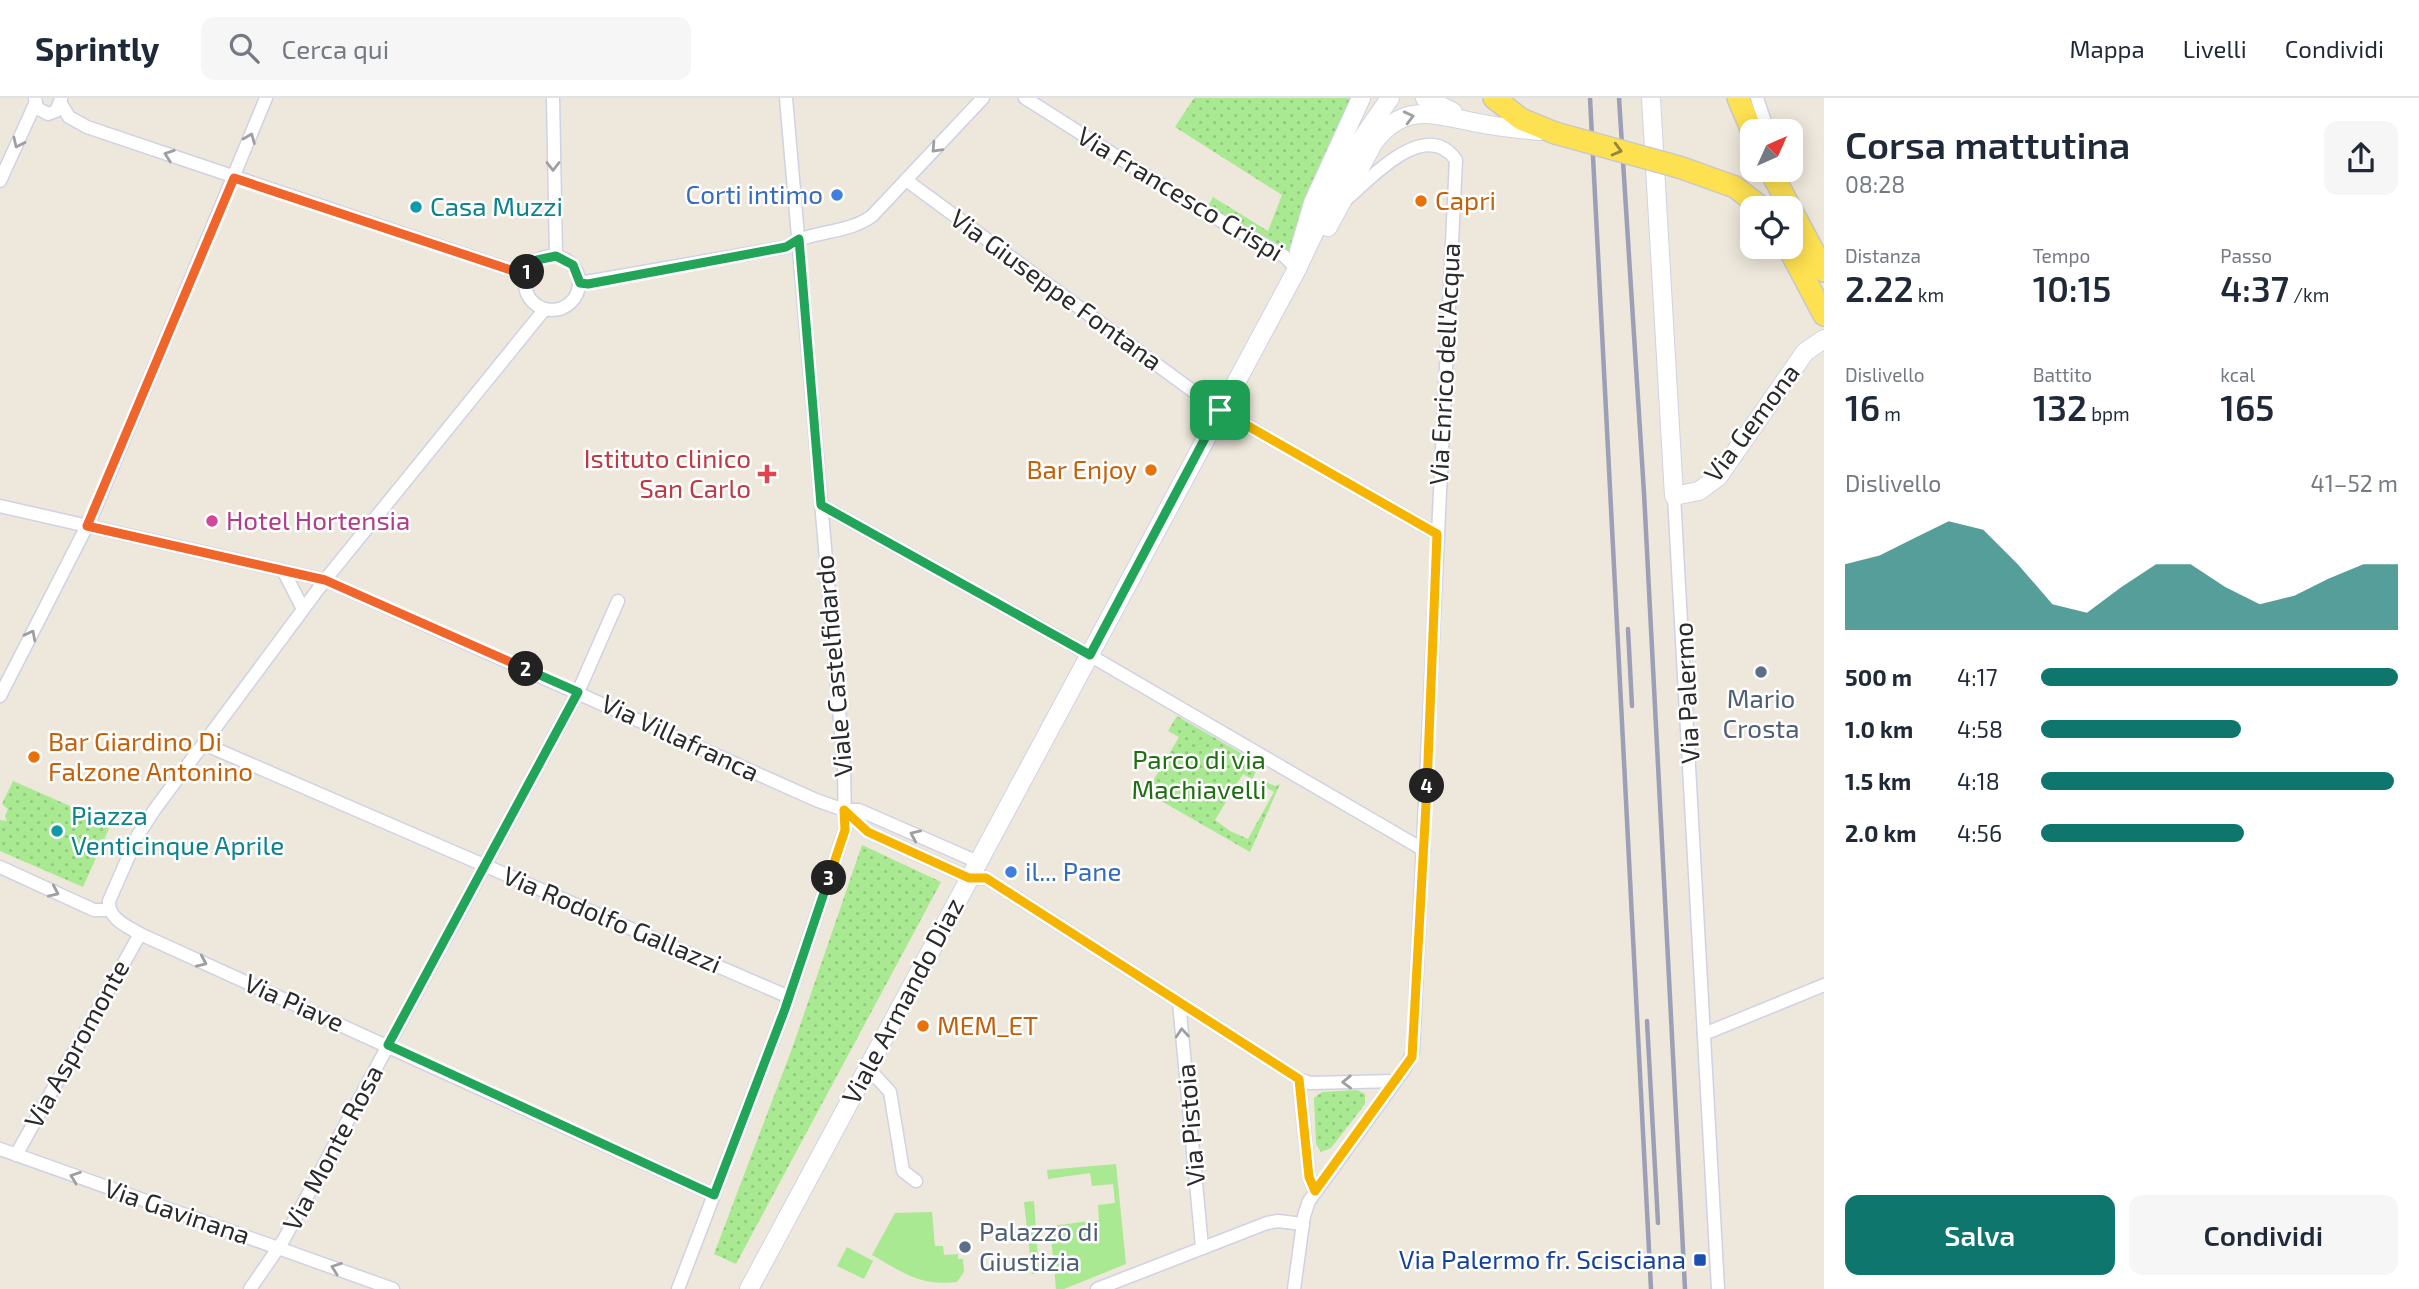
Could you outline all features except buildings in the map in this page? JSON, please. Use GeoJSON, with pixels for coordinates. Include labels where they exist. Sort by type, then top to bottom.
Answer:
{"type":"FeatureCollection","features":[{"type":"Feature","properties":{"kind":"main road"},"geometry":{"type":"LineString","coordinates":[[1297,269],[1300,242],[1313,203],[1361,98]]}},
{"type":"Feature","properties":{"kind":"main road"},"geometry":{"type":"LineString","coordinates":[[1313,203],[1370,98]]}},
{"type":"Feature","properties":{"kind":"main road"},"geometry":{"type":"LineString","coordinates":[[1297,269],[1345,166],[1390,98]]}},
{"type":"Feature","properties":{"kind":"main road"},"geometry":{"type":"LineString","coordinates":[[1425,98],[1481,124]]}},
{"type":"Feature","properties":{"kind":"main road"},"geometry":{"type":"LineString","coordinates":[[1493,98],[1521,119],[1555,133],[1688,171],[1735,187],[1747,196]]}},
{"type":"Feature","properties":{"kind":"main road","name":"Via Palermo"},"geometry":{"type":"LineString","coordinates":[[1651,98],[1674,496]]}},
{"type":"Feature","properties":{"kind":"main road"},"geometry":{"type":"LineString","coordinates":[[1738,98],[1747,119]]}},
{"type":"Feature","properties":{"kind":"main road"},"geometry":{"type":"LineString","coordinates":[[1297,269],[1308,259],[1374,142],[1382,131],[1401,117],[1414,114],[1441,115],[1481,124],[1555,133]]}},
{"type":"Feature","properties":{"kind":"main road"},"geometry":{"type":"LineString","coordinates":[[1778,182],[1815,255],[1824,315]]}},
{"type":"Feature","properties":{"kind":"main road","name":"Viale Armando Diaz"},"geometry":{"type":"LineString","coordinates":[[749,1289],[1090,655],[1209,403],[1297,269]]}},
{"type":"Feature","properties":{"kind":"main road","name":"Via Gemona"},"geometry":{"type":"LineString","coordinates":[[1674,496],[1699,491],[1718,477],[1800,359],[1824,339]]}},
{"type":"Feature","properties":{"kind":"street"},"geometry":{"type":"LineString","coordinates":[[0,696],[87,526],[266,98]]}},
{"type":"Feature","properties":{"kind":"street"},"geometry":{"type":"LineString","coordinates":[[553,98],[556,256]]}},
{"type":"Feature","properties":{"kind":"street","name":"Viale Castelfidardo"},"geometry":{"type":"LineString","coordinates":[[678,1289],[789,997],[845,830],[821,505],[786,98]]}},
{"type":"Feature","properties":{"kind":"street"},"geometry":{"type":"LineString","coordinates":[[580,283],[786,247],[799,239],[861,223],[906,180],[983,98]]}},
{"type":"Feature","properties":{"kind":"street","name":"Via Francesco Crispi"},"geometry":{"type":"LineString","coordinates":[[1025,98],[1198,208],[1287,258],[1297,269]]}},
{"type":"Feature","properties":{"kind":"street"},"geometry":{"type":"LineString","coordinates":[[1757,98],[1764,119]]}},
{"type":"Feature","properties":{"kind":"street"},"geometry":{"type":"LineString","coordinates":[[35,101],[40,111],[48,114],[56,111],[61,101]]}},
{"type":"Feature","properties":{"kind":"street"},"geometry":{"type":"LineString","coordinates":[[0,181],[35,101]]}},
{"type":"Feature","properties":{"kind":"street"},"geometry":{"type":"LineString","coordinates":[[61,101],[69,117],[87,127],[526,275]]}},
{"type":"Feature","properties":{"kind":"street","name":"Via Enrico dell'Acqua"},"geometry":{"type":"LineString","coordinates":[[1294,1289],[1303,1224],[1315,1191],[1396,1081],[1413,1052],[1456,160],[1446,151],[1436,148],[1402,152],[1340,206]]}},
{"type":"Feature","properties":{"kind":"street","name":"Via Giuseppe Fontana"},"geometry":{"type":"LineString","coordinates":[[906,180],[1209,403],[1437,534]]}},
{"type":"Feature","properties":{"kind":"street"},"geometry":{"type":"LineString","coordinates":[[556,256],[573,265],[580,283],[578,292],[567,306],[559,310],[544,310],[528,298],[525,289],[526,275],[537,260],[556,256]]}},
{"type":"Feature","properties":{"kind":"street"},"geometry":{"type":"LineString","coordinates":[[108,910],[113,890],[144,824],[325,580],[544,310]]}},
{"type":"Feature","properties":{"kind":"street","name":"Via Palermo"},"geometry":{"type":"LineString","coordinates":[[1674,496],[1719,1288]]}},
{"type":"Feature","properties":{"kind":"street"},"geometry":{"type":"LineString","coordinates":[[821,505],[1090,655],[1424,849]]}},
{"type":"Feature","properties":{"kind":"street","name":"Via Villafranca"},"geometry":{"type":"LineString","coordinates":[[0,506],[325,580],[816,800],[844,810]]}},
{"type":"Feature","properties":{"kind":"street"},"geometry":{"type":"LineString","coordinates":[[283,570],[303,609]]}},
{"type":"Feature","properties":{"kind":"street","name":"Via Monte Rosa"},"geometry":{"type":"LineString","coordinates":[[250,1289],[278,1248],[578,692],[618,601]]}},
{"type":"Feature","properties":{"kind":"street","name":"Via Rodolfo Gallazzi"},"geometry":{"type":"LineString","coordinates":[[204,744],[789,997]]}},
{"type":"Feature","properties":{"kind":"street"},"geometry":{"type":"LineString","coordinates":[[844,810],[868,832],[974,870],[1299,1079],[1310,1083],[1396,1081]]}},
{"type":"Feature","properties":{"kind":"street"},"geometry":{"type":"LineString","coordinates":[[0,867],[94,910],[108,910],[140,934]]}},
{"type":"Feature","properties":{"kind":"street","name":"Via Piave"},"geometry":{"type":"LineString","coordinates":[[140,934],[714,1195]]}},
{"type":"Feature","properties":{"kind":"street","name":"Via Aspromonte"},"geometry":{"type":"LineString","coordinates":[[16,1155],[140,934]]}},
{"type":"Feature","properties":{"kind":"street"},"geometry":{"type":"LineString","coordinates":[[1704,1034],[1824,985]]}},
{"type":"Feature","properties":{"kind":"street","name":"Via Pistoia"},"geometry":{"type":"LineString","coordinates":[[1179,1002],[1202,1247]]}},
{"type":"Feature","properties":{"kind":"street"},"geometry":{"type":"LineString","coordinates":[[868,1068],[890,1092],[903,1171],[916,1181]]}},
{"type":"Feature","properties":{"kind":"street"},"geometry":{"type":"LineString","coordinates":[[1299,1079],[1309,1177],[1315,1191]]}},
{"type":"Feature","properties":{"kind":"street","name":"Via Gavinana"},"geometry":{"type":"LineString","coordinates":[[0,1149],[393,1289]]}},
{"type":"Feature","properties":{"kind":"street"},"geometry":{"type":"LineString","coordinates":[[1097,1289],[1273,1222],[1303,1224]]}},
{"type":"Feature","properties":{"kind":"green space"},"geometry":{"type":"Polygon","coordinates":[[[1194,98],[1355,98],[1297,223],[1289,252],[1208,206],[1213,197],[1268,231],[1282,195],[1175,127],[1194,98]]]}},
{"type":"Feature","properties":{"kind":"green space","name":"Parco di via Machiavelli"},"geometry":{"type":"Polygon","coordinates":[[[1177,716],[1260,764],[1252,779],[1243,774],[1215,820],[1230,831],[1248,839],[1274,792],[1264,786],[1266,782],[1275,786],[1280,784],[1250,852],[1137,787],[1139,783],[1149,788],[1179,737],[1168,731],[1177,716]]]}},
{"type":"Feature","properties":{"kind":"green space"},"geometry":{"type":"Polygon","coordinates":[[[13,781],[111,824],[83,887],[0,851],[0,820],[7,821],[5,816],[8,809],[2,804],[13,781]]]}},
{"type":"Feature","properties":{"kind":"green space"},"geometry":{"type":"Polygon","coordinates":[[[862,845],[941,882],[736,1264],[714,1254],[793,1046],[862,845]]]}},
{"type":"Feature","properties":{"kind":"green space"},"geometry":{"type":"Polygon","coordinates":[[[1357,1090],[1365,1094],[1365,1104],[1331,1148],[1321,1152],[1316,1144],[1314,1098],[1322,1092],[1357,1090]]]}},
{"type":"Feature","properties":{"kind":"green space"},"geometry":{"type":"Polygon","coordinates":[[[1116,1164],[1126,1264],[1064,1289],[1056,1289],[1050,1226],[1099,1220],[1098,1205],[1115,1203],[1113,1184],[1092,1186],[1090,1173],[1048,1179],[1047,1170],[1116,1164]]]}},
{"type":"Feature","properties":{"kind":"green space"},"geometry":{"type":"Polygon","coordinates":[[[1034,1201],[1039,1273],[1032,1274],[1024,1202],[1034,1201]]]}},
{"type":"Feature","properties":{"kind":"green space"},"geometry":{"type":"Polygon","coordinates":[[[932,1212],[935,1246],[943,1246],[944,1255],[958,1254],[958,1259],[963,1259],[964,1272],[957,1282],[932,1282],[912,1277],[872,1255],[895,1213],[932,1212]]]}},
{"type":"Feature","properties":{"kind":"green space"},"geometry":{"type":"Polygon","coordinates":[[[847,1247],[873,1261],[864,1279],[837,1266],[847,1247]]]}},
{"type":"Feature","properties":{"kind":"railway"},"geometry":{"type":"LineString","coordinates":[[1590,98],[1651,1289]]}},
{"type":"Feature","properties":{"kind":"railway"},"geometry":{"type":"LineString","coordinates":[[1619,98],[1644,493],[1685,1289]]}},
{"type":"Feature","properties":{"kind":"railway"},"geometry":{"type":"LineString","coordinates":[[1628,629],[1632,706]]}},
{"type":"Feature","properties":{"kind":"railway"},"geometry":{"type":"LineString","coordinates":[[1647,1021],[1658,1223]]}},
{"type":"Feature","properties":{"kind":"place","name":"Corti intimo"},"geometry":{"type":"Point","coordinates":[837,195]}},
{"type":"Feature","properties":{"kind":"place","name":"Capri"},"geometry":{"type":"Point","coordinates":[1421,201]}},
{"type":"Feature","properties":{"kind":"place","name":"Casa Muzzi"},"geometry":{"type":"Point","coordinates":[416,207]}},
{"type":"Feature","properties":{"kind":"place","name":"Bar Enjoy"},"geometry":{"type":"Point","coordinates":[1151,470]}},
{"type":"Feature","properties":{"kind":"place","name":"Istituto clinico San Carlo"},"geometry":{"type":"Point","coordinates":[767,474]}},
{"type":"Feature","properties":{"kind":"place","name":"Hotel Hortensia"},"geometry":{"type":"Point","coordinates":[212,521]}},
{"type":"Feature","properties":{"kind":"place","name":"Mario Crosta"},"geometry":{"type":"Point","coordinates":[1761,672]}},
{"type":"Feature","properties":{"kind":"place","name":"Bar Giardino Di Falzone Antonino"},"geometry":{"type":"Point","coordinates":[34,757]}},
{"type":"Feature","properties":{"kind":"place","name":"Piazza Venticinque Aprile"},"geometry":{"type":"Point","coordinates":[57,831]}},
{"type":"Feature","properties":{"kind":"place","name":"il... Pane"},"geometry":{"type":"Point","coordinates":[1011,872]}},
{"type":"Feature","properties":{"kind":"place","name":"MEM_ET"},"geometry":{"type":"Point","coordinates":[923,1026]}},
{"type":"Feature","properties":{"kind":"place","name":"Palazzo di Giustizia"},"geometry":{"type":"Point","coordinates":[965,1247]}},
{"type":"Feature","properties":{"kind":"place","name":"Via Palermo fr. Scisciana"},"geometry":{"type":"Point","coordinates":[1700,1260]}},
{"type":"Feature","properties":{"kind":"route"},"geometry":{"type":"LineString","coordinates":[[234,178],[526,275],[527,270],[537,260],[556,256],[573,265],[580,283],[588,284],[786,247],[799,239],[821,505],[1090,655],[1220,410],[1437,534],[1413,1052],[1405,1068],[1315,1191],[1309,1177],[1299,1079],[986,878],[969,878],[868,832],[844,810],[845,830],[793,987],[714,1195],[388,1045],[578,692],[325,580],[87,526],[234,178]]}}]}
